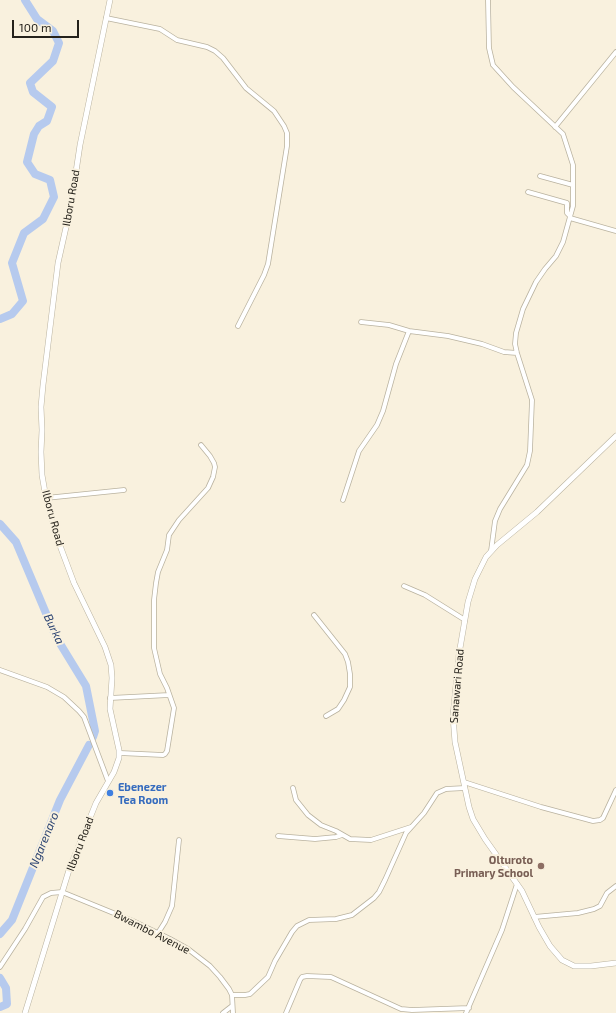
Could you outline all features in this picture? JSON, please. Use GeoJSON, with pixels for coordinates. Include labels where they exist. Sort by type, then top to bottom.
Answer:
{"type":"FeatureCollection","features":[{"type":"Feature","properties":{"kind":"street","name":"Ilboru Road"},"geometry":{"type":"LineString","coordinates":[[25,1013],[62,892],[89,818],[118,762],[120,753],[110,715],[112,678],[109,659],[100,636],[74,583],[56,535],[46,498],[41,465],[41,407],[58,263],[71,204],[80,144],[110,0]]}},
{"type":"Feature","properties":{"kind":"street"},"geometry":{"type":"LineString","coordinates":[[488,0],[489,48],[493,65],[513,87],[563,134],[573,165],[573,206],[563,242],[556,256],[536,282],[523,308],[516,333],[515,344],[517,353],[532,400],[530,451],[527,465],[500,509],[496,521],[491,551]]}},
{"type":"Feature","properties":{"kind":"street"},"geometry":{"type":"LineString","coordinates":[[106,18],[160,29],[177,40],[215,50],[246,88],[274,111],[287,133],[288,146],[268,264],[238,326]]}},
{"type":"Feature","properties":{"kind":"street"},"geometry":{"type":"LineString","coordinates":[[555,126],[616,52]]}},
{"type":"Feature","properties":{"kind":"street"},"geometry":{"type":"LineString","coordinates":[[540,176],[573,185]]}},
{"type":"Feature","properties":{"kind":"street"},"geometry":{"type":"LineString","coordinates":[[528,192],[567,203],[567,214],[570,217],[616,231]]}},
{"type":"Feature","properties":{"kind":"street"},"geometry":{"type":"LineString","coordinates":[[361,322],[389,325],[409,332],[448,336],[482,344],[504,352],[517,353]]}},
{"type":"Feature","properties":{"kind":"street"},"geometry":{"type":"LineString","coordinates":[[342,500],[359,451],[377,425],[383,411],[396,364],[409,332]]}},
{"type":"Feature","properties":{"kind":"street","name":"Sanawari Road"},"geometry":{"type":"LineString","coordinates":[[616,436],[537,512],[497,545],[491,551],[480,569],[468,602],[459,654],[453,716],[455,742],[464,785],[476,825],[525,896],[534,918],[554,952],[567,963],[579,967],[616,963]]}},
{"type":"Feature","properties":{"kind":"street"},"geometry":{"type":"LineString","coordinates":[[120,753],[165,754],[168,751],[174,708],[170,695],[160,674],[154,648],[154,600],[157,577],[167,550],[169,535],[179,520],[208,488],[213,477],[215,467],[214,463],[201,446]]}},
{"type":"Feature","properties":{"kind":"street"},"geometry":{"type":"LineString","coordinates":[[46,498],[124,490]]}},
{"type":"Feature","properties":{"kind":"street"},"geometry":{"type":"LineString","coordinates":[[404,586],[425,595],[465,620]]}},
{"type":"Feature","properties":{"kind":"street"},"geometry":{"type":"LineString","coordinates":[[314,615],[345,654],[350,674],[350,687],[344,700],[338,709],[326,716]]}},
{"type":"Feature","properties":{"kind":"street"},"geometry":{"type":"LineString","coordinates":[[0,670],[46,687],[64,697],[79,711],[84,717],[108,781]]}},
{"type":"Feature","properties":{"kind":"street"},"geometry":{"type":"LineString","coordinates":[[110,698],[170,695]]}},
{"type":"Feature","properties":{"kind":"street"},"geometry":{"type":"LineString","coordinates":[[233,1013],[232,995],[250,994],[268,977],[275,961],[296,926],[309,920],[336,919],[352,915],[374,898],[385,880],[406,833],[439,791],[464,785],[592,821],[603,818],[616,790]]}},
{"type":"Feature","properties":{"kind":"street"},"geometry":{"type":"LineString","coordinates":[[293,788],[296,800],[308,815],[321,825],[350,839],[371,840],[411,827]]}},
{"type":"Feature","properties":{"kind":"street"},"geometry":{"type":"LineString","coordinates":[[278,836],[315,839],[342,835]]}},
{"type":"Feature","properties":{"kind":"street"},"geometry":{"type":"LineString","coordinates":[[158,933],[172,906],[179,840]]}},
{"type":"Feature","properties":{"kind":"street"},"geometry":{"type":"LineString","coordinates":[[466,1013],[502,930],[517,884]]}},
{"type":"Feature","properties":{"kind":"street"},"geometry":{"type":"LineString","coordinates":[[534,918],[578,912],[598,907],[602,904],[607,893],[616,886]]}},
{"type":"Feature","properties":{"kind":"street"},"geometry":{"type":"LineString","coordinates":[[0,966],[25,929],[43,897],[46,894],[62,892]]}},
{"type":"Feature","properties":{"kind":"street","name":"Bwambo Avenue"},"geometry":{"type":"LineString","coordinates":[[62,892],[122,916],[180,944],[210,966],[220,977],[232,995]]}},
{"type":"Feature","properties":{"kind":"street"},"geometry":{"type":"LineString","coordinates":[[286,1013],[300,980],[302,977],[307,976],[330,977],[401,1009],[469,1008]]}},
{"type":"Feature","properties":{"kind":"street"},"geometry":{"type":"LineString","coordinates":[[222,1013],[232,1006]]}},
{"type":"Feature","properties":{"kind":"waterway","name":"Burka"},"geometry":{"type":"LineString","coordinates":[[0,319],[12,314],[23,301],[12,263],[24,233],[43,219],[54,197],[50,180],[35,174],[27,162],[34,134],[39,126],[47,121],[52,107],[33,92],[30,83],[53,61],[59,43],[53,31],[37,19],[25,0]]}},
{"type":"Feature","properties":{"kind":"waterway","name":"Burka"},"geometry":{"type":"LineString","coordinates":[[0,524],[16,542],[56,637],[86,686],[95,731],[93,737]]}},
{"type":"Feature","properties":{"kind":"waterway","name":"Ngarenaro"},"geometry":{"type":"LineString","coordinates":[[0,934],[12,920],[60,800],[89,745]]}},
{"type":"Feature","properties":{"kind":"waterway","name":"Ngarenaro"},"geometry":{"type":"LineString","coordinates":[[0,978],[6,988],[7,1004],[0,1007]]}},
{"type":"Feature","properties":{"kind":"place","name":"Ebenezer Tea Room"},"geometry":{"type":"Point","coordinates":[110,793]}},
{"type":"Feature","properties":{"kind":"place","name":"Olturoto Primary School"},"geometry":{"type":"Point","coordinates":[541,866]}}]}
